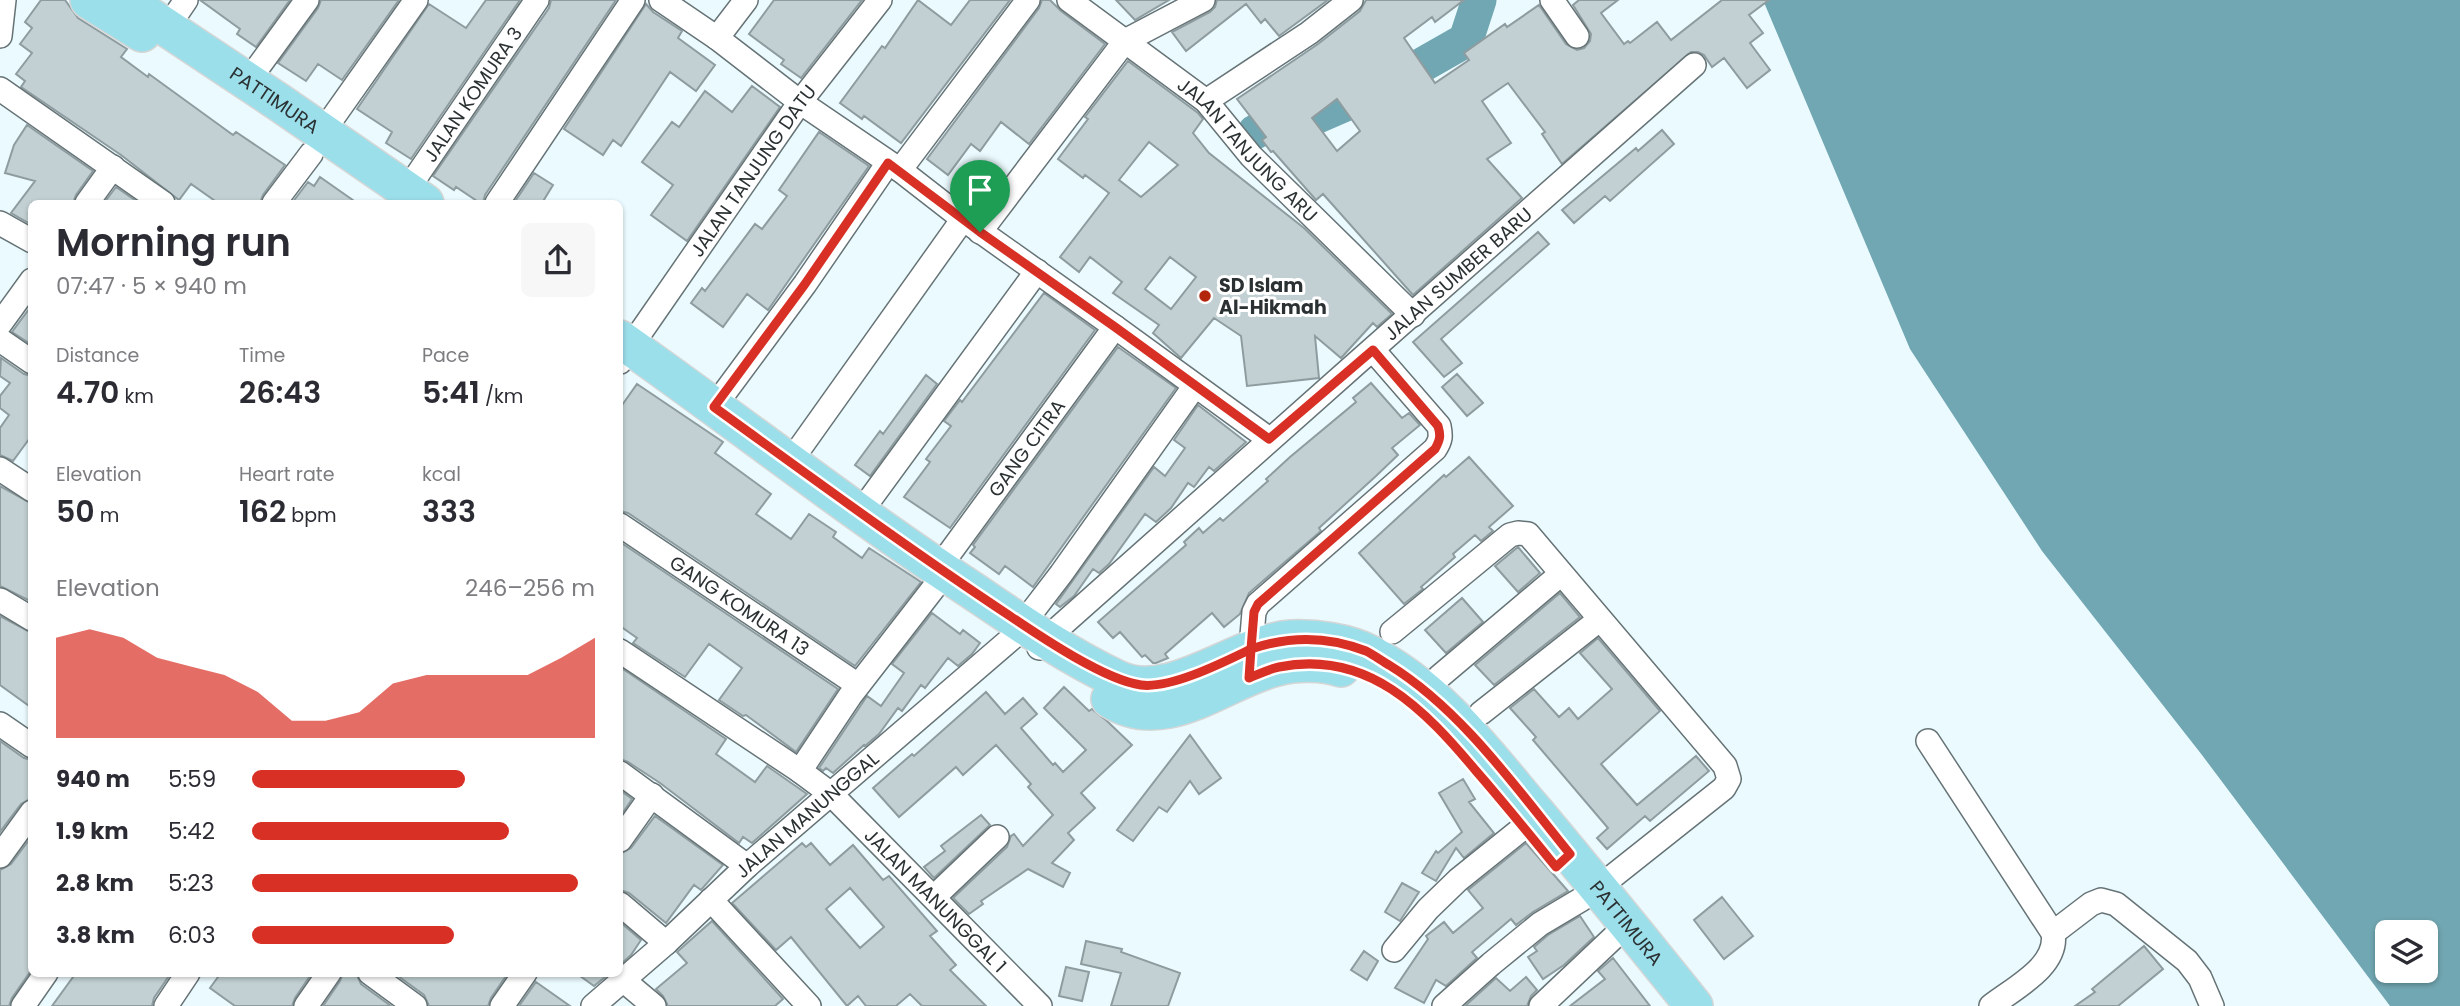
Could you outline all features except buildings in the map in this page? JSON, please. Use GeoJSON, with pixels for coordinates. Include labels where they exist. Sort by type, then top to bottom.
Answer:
{"type":"FeatureCollection","features":[{"type":"Feature","properties":{"kind":"main road","name":"PATTIMURA"},"geometry":{"type":"LineString","coordinates":[[89,0],[405,199]]}},
{"type":"Feature","properties":{"kind":"main road","name":"PATTIMURA"},"geometry":{"type":"LineString","coordinates":[[125,0],[177,14],[316,144]]}},
{"type":"Feature","properties":{"kind":"main road","name":"PATTIMURA"},"geometry":{"type":"LineString","coordinates":[[623,355],[714,407],[860,513],[937,577]]}},
{"type":"Feature","properties":{"kind":"main road","name":"PATTIMURA"},"geometry":{"type":"LineString","coordinates":[[623,355],[937,577],[1029,638],[1121,681],[1144,685],[1250,663],[1277,667],[1302,664],[1332,665],[1365,675],[1390,688],[1417,706],[1450,740],[1524,827],[1563,860]]}},
{"type":"Feature","properties":{"kind":"main road","name":"PATTIMURA"},"geometry":{"type":"LineString","coordinates":[[1250,663],[1290,639],[1325,640],[1367,652],[1408,677],[1463,726],[1590,894],[1694,1006]]}},
{"type":"Feature","properties":{"kind":"main road","name":"PATTIMURA"},"geometry":{"type":"LineString","coordinates":[[1590,894],[1614,937],[1669,1006]]}},
{"type":"Feature","properties":{"kind":"street"},"geometry":{"type":"LineString","coordinates":[[0,36],[4,0]]}},
{"type":"Feature","properties":{"kind":"street"},"geometry":{"type":"LineString","coordinates":[[248,81],[307,0]]}},
{"type":"Feature","properties":{"kind":"street"},"geometry":{"type":"LineString","coordinates":[[276,200],[416,0]]}},
{"type":"Feature","properties":{"kind":"street","name":"JALAN KOMURA 3"},"geometry":{"type":"LineString","coordinates":[[405,199],[537,0]]}},
{"type":"Feature","properties":{"kind":"street"},"geometry":{"type":"LineString","coordinates":[[499,200],[633,0]]}},
{"type":"Feature","properties":{"kind":"street"},"geometry":{"type":"LineString","coordinates":[[661,0],[718,38],[800,102],[894,166],[971,226],[1269,439]]}},
{"type":"Feature","properties":{"kind":"street"},"geometry":{"type":"LineString","coordinates":[[718,38],[746,0]]}},
{"type":"Feature","properties":{"kind":"street","name":"JALAN TANJUNG DATU"},"geometry":{"type":"LineString","coordinates":[[623,353],[800,102],[880,0]]}},
{"type":"Feature","properties":{"kind":"street"},"geometry":{"type":"LineString","coordinates":[[714,407],[894,166],[1028,0]]}},
{"type":"Feature","properties":{"kind":"street","name":"JALAN TANJUNG ARU"},"geometry":{"type":"LineString","coordinates":[[1069,0],[1206,102],[1251,156],[1413,316]]}},
{"type":"Feature","properties":{"kind":"street"},"geometry":{"type":"LineString","coordinates":[[790,462],[971,226],[1125,41],[1203,0]]}},
{"type":"Feature","properties":{"kind":"street"},"geometry":{"type":"LineString","coordinates":[[1206,102],[1309,33],[1351,0]]}},
{"type":"Feature","properties":{"kind":"street"},"geometry":{"type":"LineString","coordinates":[[1552,0],[1577,36]]}},
{"type":"Feature","properties":{"kind":"street","name":"JALAN SUMBER BARU"},"geometry":{"type":"LineString","coordinates":[[1029,638],[1413,316],[1694,65]]}},
{"type":"Feature","properties":{"kind":"street"},"geometry":{"type":"LineString","coordinates":[[0,89],[159,200]]}},
{"type":"Feature","properties":{"kind":"street"},"geometry":{"type":"LineString","coordinates":[[88,200],[113,167]]}},
{"type":"Feature","properties":{"kind":"street"},"geometry":{"type":"LineString","coordinates":[[0,223],[28,239]]}},
{"type":"Feature","properties":{"kind":"street"},"geometry":{"type":"LineString","coordinates":[[860,513],[1037,271]]}},
{"type":"Feature","properties":{"kind":"street"},"geometry":{"type":"LineString","coordinates":[[0,324],[28,285]]}},
{"type":"Feature","properties":{"kind":"street","name":"GANG CITRA"},"geometry":{"type":"LineString","coordinates":[[800,771],[858,685],[1115,327]]}},
{"type":"Feature","properties":{"kind":"street"},"geometry":{"type":"LineString","coordinates":[[0,340],[28,359]]}},
{"type":"Feature","properties":{"kind":"street"},"geometry":{"type":"LineString","coordinates":[[1250,663],[1254,612],[1258,604],[1435,449],[1439,442],[1441,435],[1438,426],[1373,350]]}},
{"type":"Feature","properties":{"kind":"street"},"geometry":{"type":"LineString","coordinates":[[1029,638],[1061,574],[1194,387]]}},
{"type":"Feature","properties":{"kind":"street"},"geometry":{"type":"LineString","coordinates":[[0,469],[28,488]]}},
{"type":"Feature","properties":{"kind":"street","name":"GANG KOMURA 13"},"geometry":{"type":"LineString","coordinates":[[623,527],[858,685]]}},
{"type":"Feature","properties":{"kind":"street"},"geometry":{"type":"LineString","coordinates":[[1392,632],[1515,533],[1531,536],[1599,620],[1725,766],[1729,779],[1724,788],[1590,894],[1540,924],[1444,1006]]}},
{"type":"Feature","properties":{"kind":"street"},"geometry":{"type":"LineString","coordinates":[[1439,677],[1561,574]]}},
{"type":"Feature","properties":{"kind":"street"},"geometry":{"type":"LineString","coordinates":[[0,600],[28,617]]}},
{"type":"Feature","properties":{"kind":"street"},"geometry":{"type":"LineString","coordinates":[[1480,713],[1599,620]]}},
{"type":"Feature","properties":{"kind":"street","name":"JALAN MANUNGGAL"},"geometry":{"type":"LineString","coordinates":[[593,1006],[666,943],[747,866],[831,794],[1029,638]]}},
{"type":"Feature","properties":{"kind":"street","name":"JALAN MANUNGGAL 1"},"geometry":{"type":"LineString","coordinates":[[623,653],[831,794],[1040,1006]]}},
{"type":"Feature","properties":{"kind":"street"},"geometry":{"type":"LineString","coordinates":[[0,724],[28,743]]}},
{"type":"Feature","properties":{"kind":"street"},"geometry":{"type":"LineString","coordinates":[[1928,741],[2053,933],[2053,949],[2045,964],[1991,1006]]}},
{"type":"Feature","properties":{"kind":"street"},"geometry":{"type":"LineString","coordinates":[[623,775],[747,866]]}},
{"type":"Feature","properties":{"kind":"street"},"geometry":{"type":"LineString","coordinates":[[623,836],[652,795]]}},
{"type":"Feature","properties":{"kind":"street"},"geometry":{"type":"LineString","coordinates":[[0,856],[28,818]]}},
{"type":"Feature","properties":{"kind":"street"},"geometry":{"type":"LineString","coordinates":[[1394,950],[1428,909],[1458,880],[1524,827]]}},
{"type":"Feature","properties":{"kind":"street"},"geometry":{"type":"LineString","coordinates":[[934,897],[997,836]]}},
{"type":"Feature","properties":{"kind":"street"},"geometry":{"type":"LineString","coordinates":[[711,900],[809,1006]]}},
{"type":"Feature","properties":{"kind":"street"},"geometry":{"type":"LineString","coordinates":[[2053,933],[2091,904],[2101,900],[2116,904],[2187,961],[2200,978],[2212,1006]]}},
{"type":"Feature","properties":{"kind":"street"},"geometry":{"type":"LineString","coordinates":[[623,907],[666,943]]}},
{"type":"Feature","properties":{"kind":"street"},"geometry":{"type":"LineString","coordinates":[[1541,1006],[1614,937]]}},
{"type":"Feature","properties":{"kind":"street"},"geometry":{"type":"LineString","coordinates":[[23,1006],[43,977]]}},
{"type":"Feature","properties":{"kind":"street"},"geometry":{"type":"LineString","coordinates":[[166,1006],[185,977]]}},
{"type":"Feature","properties":{"kind":"street"},"geometry":{"type":"LineString","coordinates":[[306,1006],[326,977]]}},
{"type":"Feature","properties":{"kind":"street"},"geometry":{"type":"LineString","coordinates":[[375,977],[415,1006]]}},
{"type":"Feature","properties":{"kind":"street"},"geometry":{"type":"LineString","coordinates":[[502,1006],[522,977]]}},
{"type":"Feature","properties":{"kind":"street"},"geometry":{"type":"LineString","coordinates":[[623,980],[654,1006]]}},
{"type":"Feature","properties":{"kind":"water"},"geometry":{"type":"Polygon","coordinates":[[[1763,0],[2460,0],[2460,1006],[2390,1006],[2202,755],[2042,551],[1910,349],[1763,0]]]}},
{"type":"Feature","properties":{"kind":"waterway"},"geometry":{"type":"LineString","coordinates":[[1255,132],[1284,117],[1304,122],[1380,89],[1466,40],[1479,0]]}},
{"type":"Feature","properties":{"kind":"place","name":"SD Islam Al-Hikmah"},"geometry":{"type":"Point","coordinates":[1205,296]}},
{"type":"Feature","properties":{"kind":"route"},"geometry":{"type":"LineString","coordinates":[[980,232],[888,163],[805,284],[714,407],[938,569],[1046,639],[1121,681],[1144,685],[1181,678],[1211,669],[1251,649],[1249,678],[1277,667],[1332,665],[1365,675],[1390,688],[1417,706],[1450,740],[1556,867],[1570,854],[1463,726],[1408,677],[1367,652],[1325,640],[1290,639],[1251,649],[1254,612],[1258,604],[1435,449],[1439,442],[1441,435],[1438,426],[1373,350],[1269,439],[980,232]]}}]}
